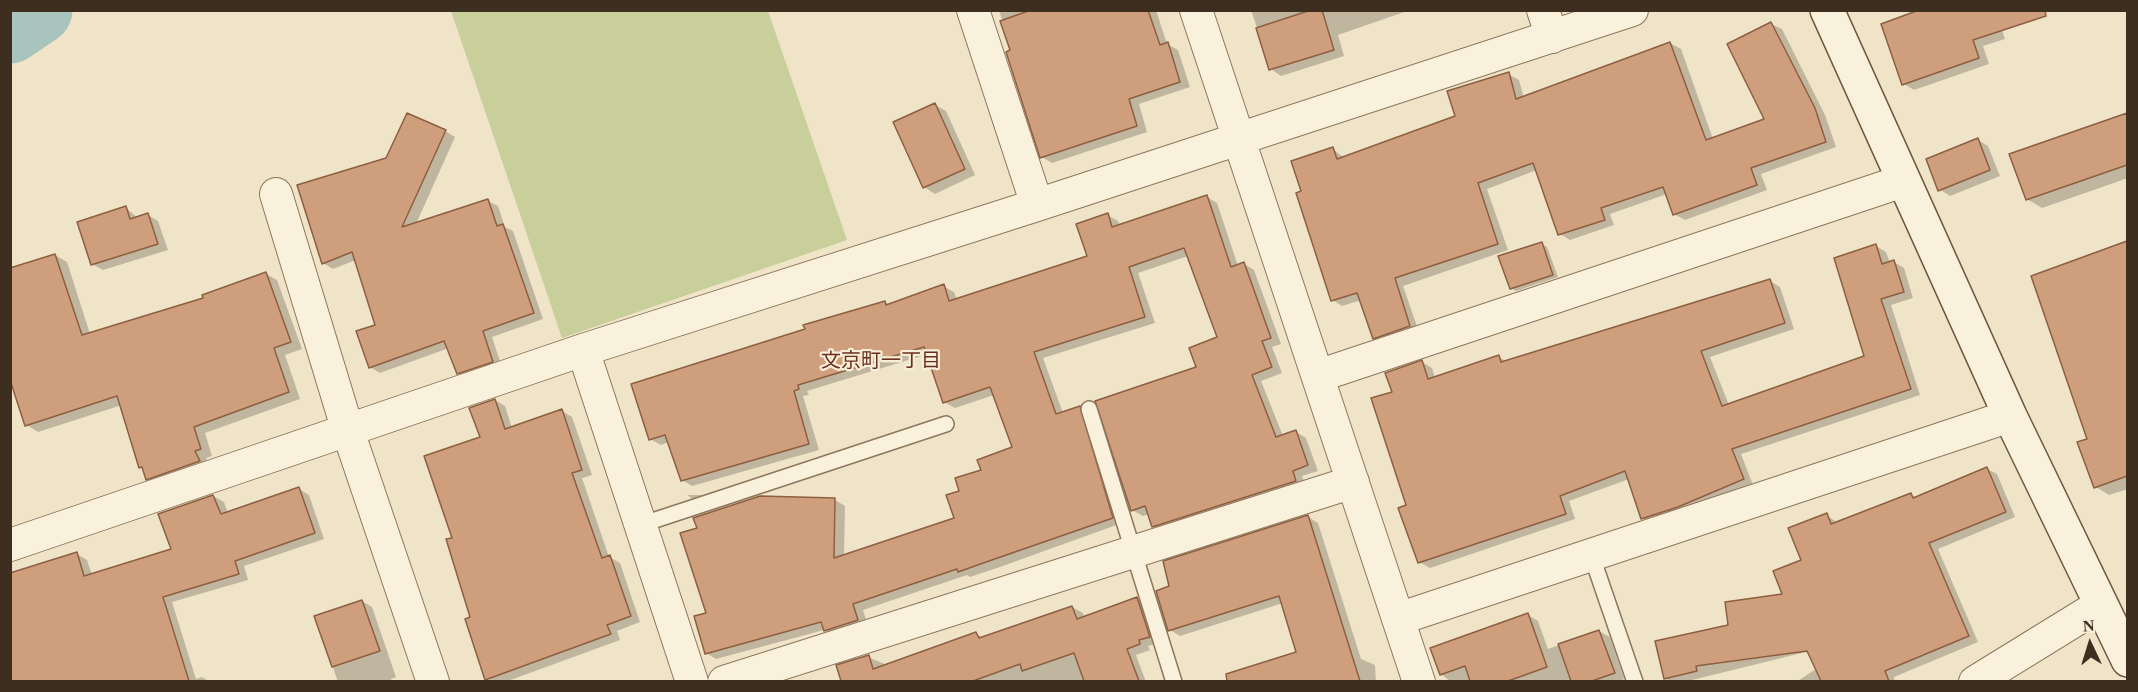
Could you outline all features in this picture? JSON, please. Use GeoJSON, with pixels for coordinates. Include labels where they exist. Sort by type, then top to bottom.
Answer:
{"type":"FeatureCollection","features":[{"type":"Feature","properties":{"kind":"street"},"geometry":{"type":"LineString","coordinates":[[973,10],[1037,205]]}},
{"type":"Feature","properties":{"kind":"street"},"geometry":{"type":"LineString","coordinates":[[1196,10],[1419,681]]}},
{"type":"Feature","properties":{"kind":"street"},"geometry":{"type":"LineString","coordinates":[[10,545],[583,350],[1239,138],[1547,24],[1632,10]]}},
{"type":"Feature","properties":{"kind":"street"},"geometry":{"type":"LineString","coordinates":[[1827,10],[2010,416],[2100,605],[2126,654]]}},
{"type":"Feature","properties":{"kind":"street"},"geometry":{"type":"LineString","coordinates":[[1318,376],[1904,181]]}},
{"type":"Feature","properties":{"kind":"street"},"geometry":{"type":"LineString","coordinates":[[276,194],[348,431],[433,681]]}},
{"type":"Feature","properties":{"kind":"street"},"geometry":{"type":"LineString","coordinates":[[583,350],[692,681]]}},
{"type":"Feature","properties":{"kind":"street"},"geometry":{"type":"LineString","coordinates":[[1398,619],[2010,416]]}},
{"type":"Feature","properties":{"kind":"street"},"geometry":{"type":"LineString","coordinates":[[724,681],[1353,482]]}},
{"type":"Feature","properties":{"kind":"street"},"geometry":{"type":"LineString","coordinates":[[1975,681],[2100,605]]}},
{"type":"Feature","properties":{"kind":"lane"},"geometry":{"type":"LineString","coordinates":[[1089,409],[1174,681]]}},
{"type":"Feature","properties":{"kind":"lane"},"geometry":{"type":"LineString","coordinates":[[640,525],[946,424]]}},
{"type":"Feature","properties":{"kind":"lane"},"geometry":{"type":"LineString","coordinates":[[1591,554],[1635,681]]}},
{"type":"Feature","properties":{"kind":"green space"},"geometry":{"type":"Polygon","coordinates":[[[451,11],[768,11],[847,240],[562,338],[451,11]]]}},
{"type":"Feature","properties":{"kind":"building"},"geometry":{"type":"Polygon","coordinates":[[[1031,10],[1148,10],[1160,45],[1168,42],[1180,82],[1129,99],[1137,126],[1040,158],[1006,52],[1010,50],[1000,21],[1031,10]]]}},
{"type":"Feature","properties":{"kind":"building"},"geometry":{"type":"Polygon","coordinates":[[[1311,10],[1322,10],[1334,50],[1269,70],[1256,28],[1311,10]]]}},
{"type":"Feature","properties":{"kind":"building"},"geometry":{"type":"Polygon","coordinates":[[[1919,10],[2045,10],[2046,16],[1973,40],[1979,58],[1902,85],[1881,24],[1919,10]]]}},
{"type":"Feature","properties":{"kind":"building"},"geometry":{"type":"Polygon","coordinates":[[[1771,22],[1815,108],[1826,142],[1751,168],[1757,185],[1673,215],[1663,187],[1601,208],[1605,220],[1558,235],[1533,163],[1478,183],[1498,244],[1395,278],[1410,326],[1373,339],[1357,293],[1331,301],[1296,193],[1301,191],[1291,161],[1333,147],[1337,159],[1455,116],[1447,91],[1509,72],[1516,99],[1670,42],[1706,140],[1764,119],[1727,44],[1771,22]]]}},
{"type":"Feature","properties":{"kind":"building"},"geometry":{"type":"Polygon","coordinates":[[[935,103],[965,169],[923,188],[893,122],[935,103]]]}},
{"type":"Feature","properties":{"kind":"building"},"geometry":{"type":"Polygon","coordinates":[[[407,113],[446,130],[402,227],[488,199],[497,226],[503,224],[534,313],[483,331],[493,362],[457,374],[444,341],[369,368],[356,331],[375,325],[352,252],[322,264],[297,185],[386,158],[407,113]]]}},
{"type":"Feature","properties":{"kind":"building"},"geometry":{"type":"Polygon","coordinates":[[[2127,113],[2127,165],[2026,200],[2009,154],[2127,113]]]}},
{"type":"Feature","properties":{"kind":"building"},"geometry":{"type":"Polygon","coordinates":[[[1978,138],[1990,170],[1938,191],[1926,159],[1978,138]]]}},
{"type":"Feature","properties":{"kind":"building"},"geometry":{"type":"Polygon","coordinates":[[[1207,195],[1231,267],[1244,262],[1271,338],[1262,341],[1272,367],[1252,375],[1276,437],[1296,430],[1308,465],[1293,471],[1296,481],[1152,527],[1145,506],[1131,511],[1095,401],[1196,367],[1189,348],[1217,337],[1184,248],[1129,267],[1145,317],[1034,352],[1056,414],[1080,406],[1113,518],[958,572],[957,569],[853,604],[858,620],[824,631],[821,622],[705,654],[694,616],[706,613],[680,533],[697,528],[693,518],[760,496],[835,498],[834,558],[954,518],[946,495],[959,491],[955,478],[981,470],[977,460],[1012,447],[990,387],[943,403],[924,347],[798,385],[799,389],[794,391],[809,444],[681,481],[665,435],[649,440],[631,384],[805,329],[803,325],[885,301],[886,305],[944,284],[949,301],[1087,256],[1076,224],[1108,213],[1112,227],[1207,195]]]}},
{"type":"Feature","properties":{"kind":"building"},"geometry":{"type":"Polygon","coordinates":[[[126,206],[130,219],[148,213],[158,244],[91,265],[77,222],[126,206]]]}},
{"type":"Feature","properties":{"kind":"building"},"geometry":{"type":"Polygon","coordinates":[[[2127,241],[2127,476],[2094,488],[2077,442],[2087,439],[2031,276],[2127,241]]]}},
{"type":"Feature","properties":{"kind":"building"},"geometry":{"type":"Polygon","coordinates":[[[1542,242],[1553,275],[1510,289],[1498,256],[1542,242]]]}},
{"type":"Feature","properties":{"kind":"building"},"geometry":{"type":"Polygon","coordinates":[[[1876,244],[1882,264],[1894,260],[1904,292],[1881,299],[1911,389],[1732,449],[1744,479],[1678,507],[1641,519],[1625,471],[1560,496],[1566,514],[1418,563],[1398,508],[1406,505],[1371,398],[1392,392],[1385,373],[1422,360],[1428,379],[1499,355],[1501,362],[1770,279],[1785,323],[1701,351],[1722,406],[1864,356],[1834,258],[1876,244]]]}},
{"type":"Feature","properties":{"kind":"building"},"geometry":{"type":"Polygon","coordinates":[[[55,254],[82,335],[203,298],[202,295],[266,272],[291,342],[274,348],[289,392],[194,427],[201,449],[195,451],[200,461],[146,480],[142,467],[139,468],[117,396],[25,426],[10,380],[10,268],[55,254]]]}},
{"type":"Feature","properties":{"kind":"building"},"geometry":{"type":"Polygon","coordinates":[[[495,399],[505,429],[562,409],[582,470],[572,473],[602,558],[610,555],[631,616],[607,625],[611,634],[485,680],[465,619],[470,617],[446,539],[452,538],[424,456],[480,437],[469,408],[495,399]]]}},
{"type":"Feature","properties":{"kind":"building"},"geometry":{"type":"Polygon","coordinates":[[[1987,467],[2006,512],[1929,543],[1969,636],[1885,671],[1889,681],[1821,681],[1807,651],[1696,666],[1697,671],[1664,679],[1655,641],[1728,625],[1725,602],[1782,594],[1773,571],[1801,560],[1788,528],[1827,513],[1831,524],[1911,493],[1913,498],[1987,467]]]}},
{"type":"Feature","properties":{"kind":"building"},"geometry":{"type":"Polygon","coordinates":[[[299,487],[315,533],[235,561],[239,574],[163,597],[189,681],[10,681],[10,573],[77,552],[84,576],[171,549],[158,514],[213,495],[221,514],[299,487]]]}},
{"type":"Feature","properties":{"kind":"building"},"geometry":{"type":"Polygon","coordinates":[[[1308,515],[1360,681],[1227,681],[1226,674],[1296,652],[1279,596],[1168,631],[1156,591],[1169,586],[1163,561],[1308,515]]]}},
{"type":"Feature","properties":{"kind":"building"},"geometry":{"type":"Polygon","coordinates":[[[1137,597],[1150,637],[1139,640],[1140,644],[1127,649],[1139,681],[1084,681],[1074,653],[1022,671],[1020,664],[973,681],[841,681],[836,665],[869,655],[873,669],[976,632],[979,638],[1072,606],[1077,619],[1137,597]]]}},
{"type":"Feature","properties":{"kind":"building"},"geometry":{"type":"Polygon","coordinates":[[[362,600],[380,651],[332,667],[314,616],[362,600]]]}},
{"type":"Feature","properties":{"kind":"building"},"geometry":{"type":"Polygon","coordinates":[[[1528,613],[1547,667],[1508,681],[1470,681],[1465,666],[1440,675],[1430,648],[1528,613]]]}},
{"type":"Feature","properties":{"kind":"building"},"geometry":{"type":"Polygon","coordinates":[[[1599,630],[1615,673],[1592,681],[1571,681],[1558,644],[1599,630]]]}},
{"type":"Feature","properties":{"kind":"waterway"},"geometry":{"type":"LineString","coordinates":[[10,29],[38,10]]}},
{"type":"Feature","properties":{"kind":"district","name":"文京町一丁目"},"geometry":{"type":"Point","coordinates":[881,362]}}]}
